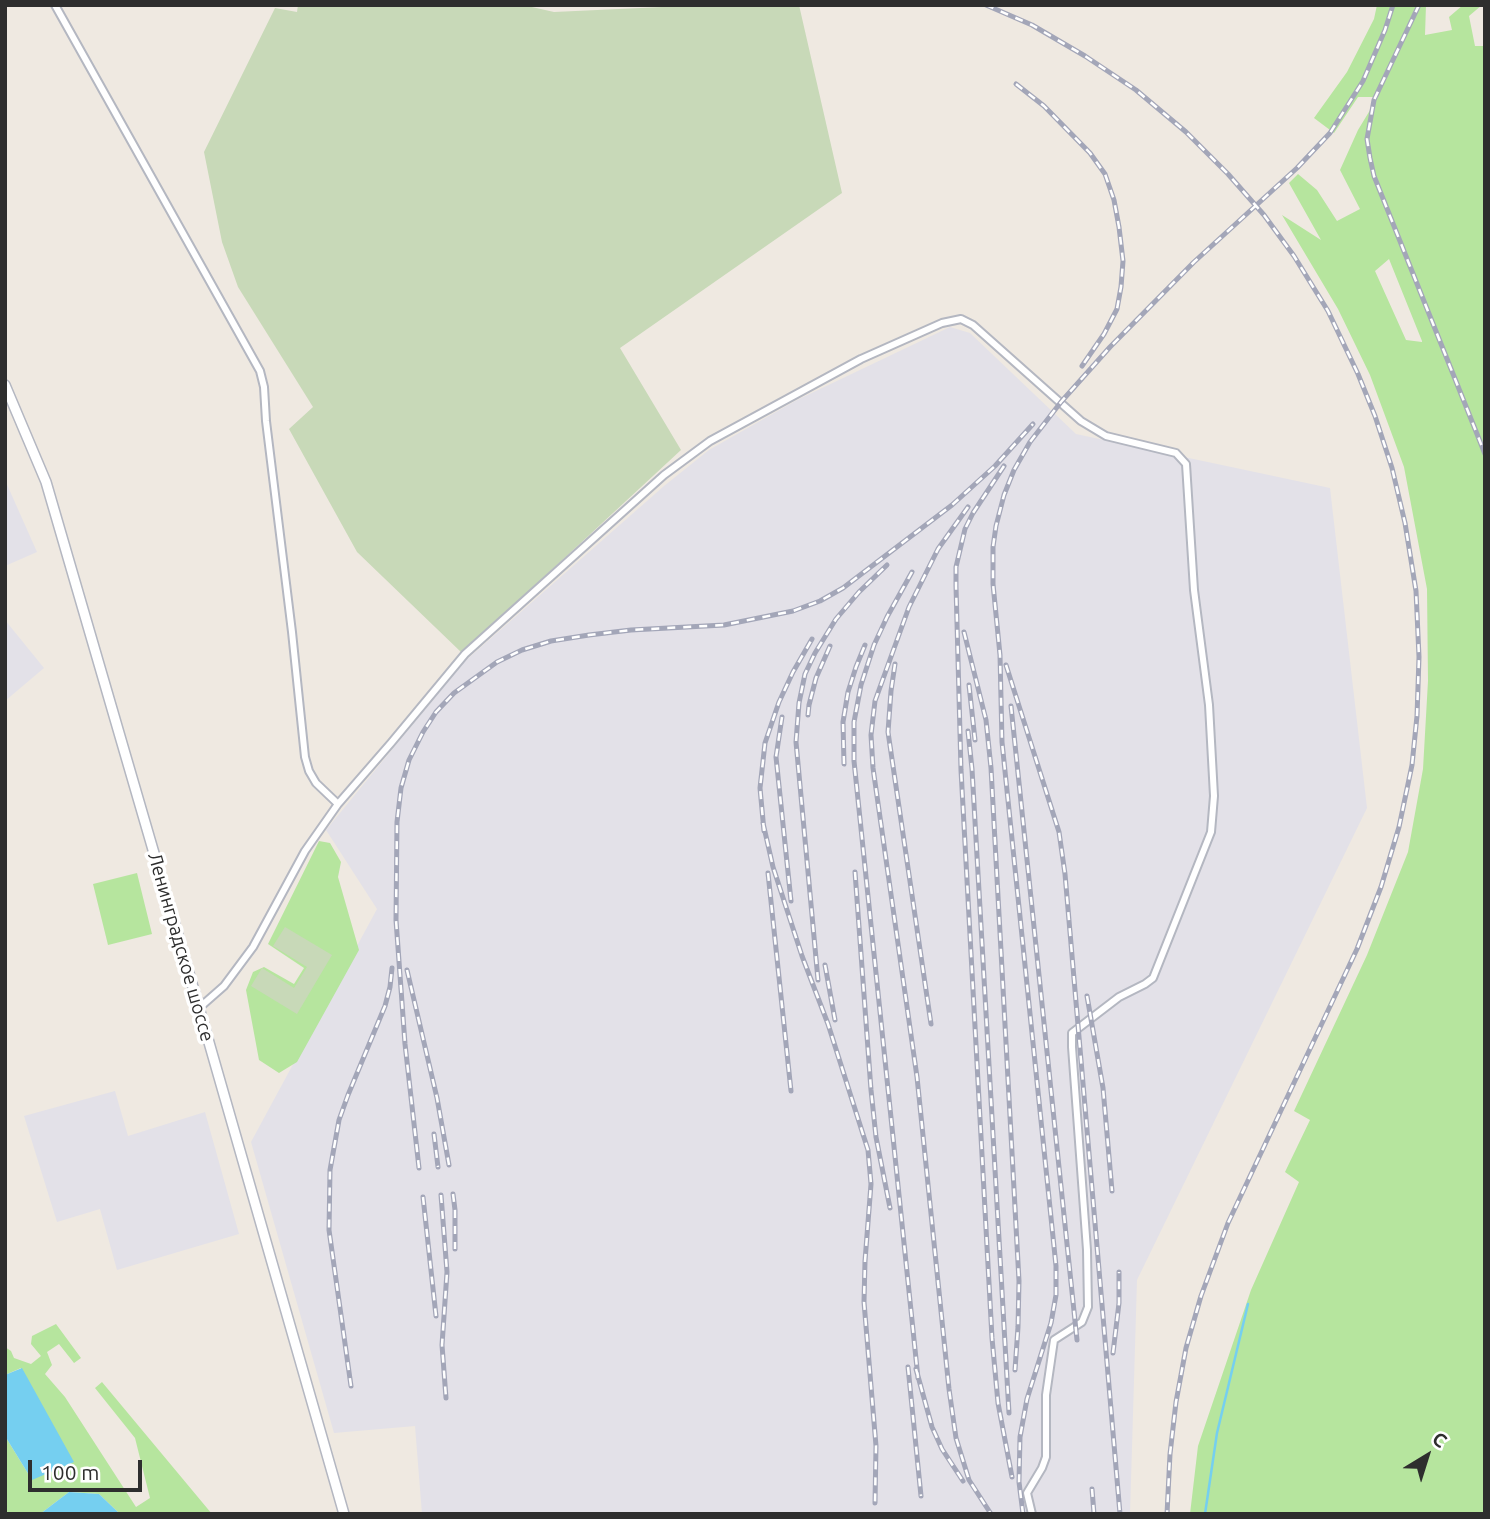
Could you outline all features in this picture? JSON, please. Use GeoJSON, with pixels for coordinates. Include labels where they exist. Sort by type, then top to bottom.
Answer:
{"type":"FeatureCollection","features":[{"type":"Feature","properties":{"kind":"main road","name":"Ленинградское шоссе"},"geometry":{"type":"LineString","coordinates":[[5,385],[46,482],[344,1514]]}},
{"type":"Feature","properties":{"kind":"street"},"geometry":{"type":"LineString","coordinates":[[55,5],[260,371],[264,387],[305,757],[316,783],[338,804]]}},
{"type":"Feature","properties":{"kind":"street"},"geometry":{"type":"LineString","coordinates":[[199,1008],[224,986],[253,947],[305,851],[338,804],[465,654],[664,475],[710,441],[861,359],[942,323],[961,319],[973,325],[1081,421],[1106,436],[1176,453],[1186,464],[1194,590],[1209,705],[1214,796],[1210,832],[1153,978],[1119,997],[1072,1033],[1087,1250],[1088,1307],[1082,1322],[1054,1340],[1046,1395],[1046,1457],[1027,1493],[1032,1514]]}},
{"type":"Feature","properties":{"kind":"shaded area"},"geometry":{"type":"Polygon","coordinates":[[[950,327],[970,333],[1076,434],[1330,488],[1367,808],[1137,1280],[1130,1514],[422,1514],[415,1426],[334,1433],[251,1142],[377,909],[326,830],[464,662],[664,486],[709,450],[797,400],[950,327]]]}},
{"type":"Feature","properties":{"kind":"shaded area"},"geometry":{"type":"Polygon","coordinates":[[[5,480],[37,552],[5,566],[5,480]]]}},
{"type":"Feature","properties":{"kind":"shaded area"},"geometry":{"type":"Polygon","coordinates":[[[5,620],[44,668],[5,701],[5,620]]]}},
{"type":"Feature","properties":{"kind":"shaded area"},"geometry":{"type":"Polygon","coordinates":[[[115,1091],[128,1136],[205,1112],[239,1234],[117,1270],[100,1209],[57,1222],[24,1116],[115,1091]]]}},
{"type":"Feature","properties":{"kind":"green space"},"geometry":{"type":"Polygon","coordinates":[[[298,5],[523,5],[554,12],[705,5],[799,5],[842,193],[620,348],[681,450],[462,653],[357,552],[289,429],[313,407],[238,287],[222,242],[204,152],[275,8],[297,12],[298,5]]]}},
{"type":"Feature","properties":{"kind":"green space"},"geometry":{"type":"Polygon","coordinates":[[[1377,5],[1426,5],[1425,35],[1452,30],[1449,17],[1463,5],[1482,5],[1469,16],[1475,46],[1485,46],[1485,1514],[1190,1514],[1198,1446],[1251,1290],[1299,1182],[1285,1172],[1310,1120],[1294,1111],[1367,955],[1408,852],[1423,769],[1428,681],[1427,589],[1404,467],[1370,375],[1338,309],[1282,215],[1321,240],[1289,183],[1298,174],[1317,190],[1337,221],[1360,209],[1340,170],[1358,130],[1378,97],[1358,97],[1334,133],[1314,118],[1347,72],[1374,19],[1377,5]],[[1389,259],[1375,271],[1406,340],[1422,342],[1389,259]]]}},
{"type":"Feature","properties":{"kind":"green space"},"geometry":{"type":"Polygon","coordinates":[[[319,841],[330,843],[341,862],[338,877],[359,950],[297,1062],[279,1073],[259,1060],[246,990],[253,972],[264,967],[294,984],[304,968],[268,944],[319,841]]]}},
{"type":"Feature","properties":{"kind":"green space"},"geometry":{"type":"Polygon","coordinates":[[[137,873],[152,934],[108,945],[93,884],[137,873]]]}},
{"type":"Feature","properties":{"kind":"green space"},"geometry":{"type":"Polygon","coordinates":[[[285,927],[332,955],[297,1014],[251,986],[262,968],[294,988],[307,967],[273,946],[285,927]]]}},
{"type":"Feature","properties":{"kind":"green space"},"geometry":{"type":"Polygon","coordinates":[[[56,1324],[81,1358],[74,1363],[59,1344],[47,1352],[52,1365],[45,1374],[65,1397],[136,1507],[150,1498],[135,1438],[95,1388],[102,1382],[212,1514],[120,1514],[99,1494],[69,1492],[40,1514],[5,1514],[5,1436],[32,1480],[21,1368],[5,1375],[5,1347],[11,1351],[14,1358],[31,1364],[41,1356],[31,1344],[32,1336],[56,1324]]]}},
{"type":"Feature","properties":{"kind":"water"},"geometry":{"type":"Polygon","coordinates":[[[22,1368],[74,1462],[32,1480],[5,1436],[5,1375],[22,1368]]]}},
{"type":"Feature","properties":{"kind":"water"},"geometry":{"type":"Polygon","coordinates":[[[69,1492],[99,1494],[120,1514],[40,1514],[69,1492]]]}},
{"type":"Feature","properties":{"kind":"waterway"},"geometry":{"type":"LineString","coordinates":[[1205,1514],[1217,1433],[1248,1304]]}},
{"type":"Feature","properties":{"kind":"railway"},"geometry":{"type":"LineString","coordinates":[[986,5],[1032,25],[1136,90],[1186,132],[1264,215],[1294,256],[1328,311],[1375,416],[1392,468],[1405,523],[1416,591],[1419,657],[1417,716],[1412,765],[1399,827],[1381,887],[1357,949],[1228,1223],[1201,1296],[1186,1348],[1176,1402],[1167,1514]]}},
{"type":"Feature","properties":{"kind":"railway"},"geometry":{"type":"LineString","coordinates":[[1023,1514],[1019,1482],[1020,1437],[1027,1399],[1051,1323],[1056,1295],[1056,1266],[1002,742],[1000,655],[993,584],[996,526],[1014,470],[1030,442],[1061,402],[1110,347],[1194,262],[1297,168],[1330,133],[1363,81],[1393,5]]}},
{"type":"Feature","properties":{"kind":"railway"},"geometry":{"type":"LineString","coordinates":[[1419,5],[1374,100],[1367,139],[1374,176],[1485,454]]}},
{"type":"Feature","properties":{"kind":"railway"},"geometry":{"type":"LineString","coordinates":[[1016,84],[1044,106],[1090,153],[1105,174],[1114,200],[1123,261],[1117,309],[1082,366]]}},
{"type":"Feature","properties":{"kind":"railway"},"geometry":{"type":"LineString","coordinates":[[419,1168],[405,1044],[396,920],[397,822],[401,788],[409,760],[436,712],[454,693],[497,662],[522,650],[551,641],[631,630],[724,625],[793,611],[820,601],[843,588],[952,505],[995,466],[1033,424]]}},
{"type":"Feature","properties":{"kind":"railway"},"geometry":{"type":"LineString","coordinates":[[1004,466],[965,529],[956,567],[956,586],[961,770],[992,1338],[998,1403],[1012,1477]]}},
{"type":"Feature","properties":{"kind":"railway"},"geometry":{"type":"LineString","coordinates":[[968,507],[938,549],[909,607],[875,701],[871,735],[873,768],[917,1077],[956,1438],[969,1480],[991,1514]]}},
{"type":"Feature","properties":{"kind":"railway"},"geometry":{"type":"LineString","coordinates":[[818,980],[796,742],[799,703],[805,674],[836,619],[887,565]]}},
{"type":"Feature","properties":{"kind":"railway"},"geometry":{"type":"LineString","coordinates":[[912,572],[874,645],[861,685],[854,722],[854,761],[918,1378]]}},
{"type":"Feature","properties":{"kind":"railway"},"geometry":{"type":"LineString","coordinates":[[964,632],[986,720],[991,768],[1019,1281],[1015,1370]]}},
{"type":"Feature","properties":{"kind":"railway"},"geometry":{"type":"LineString","coordinates":[[764,831],[760,788],[765,743],[779,702],[812,639]]}},
{"type":"Feature","properties":{"kind":"railway"},"geometry":{"type":"LineString","coordinates":[[844,764],[843,722],[848,692],[865,645]]}},
{"type":"Feature","properties":{"kind":"railway"},"geometry":{"type":"LineString","coordinates":[[808,715],[816,678],[830,646]]}},
{"type":"Feature","properties":{"kind":"railway"},"geometry":{"type":"LineString","coordinates":[[895,664],[888,732],[931,1024]]}},
{"type":"Feature","properties":{"kind":"railway"},"geometry":{"type":"LineString","coordinates":[[1006,665],[1059,832],[1065,874],[1120,1514]]}},
{"type":"Feature","properties":{"kind":"railway"},"geometry":{"type":"LineString","coordinates":[[969,685],[975,740]]}},
{"type":"Feature","properties":{"kind":"railway"},"geometry":{"type":"LineString","coordinates":[[1011,706],[1077,1340]]}},
{"type":"Feature","properties":{"kind":"railway"},"geometry":{"type":"LineString","coordinates":[[782,717],[776,757],[791,901]]}},
{"type":"Feature","properties":{"kind":"railway"},"geometry":{"type":"LineString","coordinates":[[968,731],[1009,1413]]}},
{"type":"Feature","properties":{"kind":"railway"},"geometry":{"type":"LineString","coordinates":[[763,823],[773,867],[828,1024],[868,1150],[871,1184],[864,1302],[876,1446],[875,1503]]}},
{"type":"Feature","properties":{"kind":"railway"},"geometry":{"type":"LineString","coordinates":[[855,872],[871,1090],[876,1137],[890,1208]]}},
{"type":"Feature","properties":{"kind":"railway"},"geometry":{"type":"LineString","coordinates":[[768,873],[791,1091]]}},
{"type":"Feature","properties":{"kind":"railway"},"geometry":{"type":"LineString","coordinates":[[825,965],[835,1020]]}},
{"type":"Feature","properties":{"kind":"railway"},"geometry":{"type":"LineString","coordinates":[[351,1386],[329,1230],[330,1170],[339,1120],[385,1006],[392,968]]}},
{"type":"Feature","properties":{"kind":"railway"},"geometry":{"type":"LineString","coordinates":[[407,970],[437,1098],[449,1165]]}},
{"type":"Feature","properties":{"kind":"railway"},"geometry":{"type":"LineString","coordinates":[[1087,996],[1103,1088],[1112,1191]]}},
{"type":"Feature","properties":{"kind":"railway"},"geometry":{"type":"LineString","coordinates":[[434,1134],[438,1167]]}},
{"type":"Feature","properties":{"kind":"railway"},"geometry":{"type":"LineString","coordinates":[[453,1194],[455,1249]]}},
{"type":"Feature","properties":{"kind":"railway"},"geometry":{"type":"LineString","coordinates":[[441,1195],[447,1272],[442,1345],[446,1398]]}},
{"type":"Feature","properties":{"kind":"railway"},"geometry":{"type":"LineString","coordinates":[[423,1197],[436,1316]]}},
{"type":"Feature","properties":{"kind":"railway"},"geometry":{"type":"LineString","coordinates":[[1113,1353],[1119,1303],[1119,1272]]}},
{"type":"Feature","properties":{"kind":"railway"},"geometry":{"type":"LineString","coordinates":[[908,1367],[921,1496]]}},
{"type":"Feature","properties":{"kind":"railway"},"geometry":{"type":"LineString","coordinates":[[916,1369],[932,1427],[942,1449],[963,1481]]}},
{"type":"Feature","properties":{"kind":"railway"},"geometry":{"type":"LineString","coordinates":[[1092,1489],[1094,1514]]}}]}
